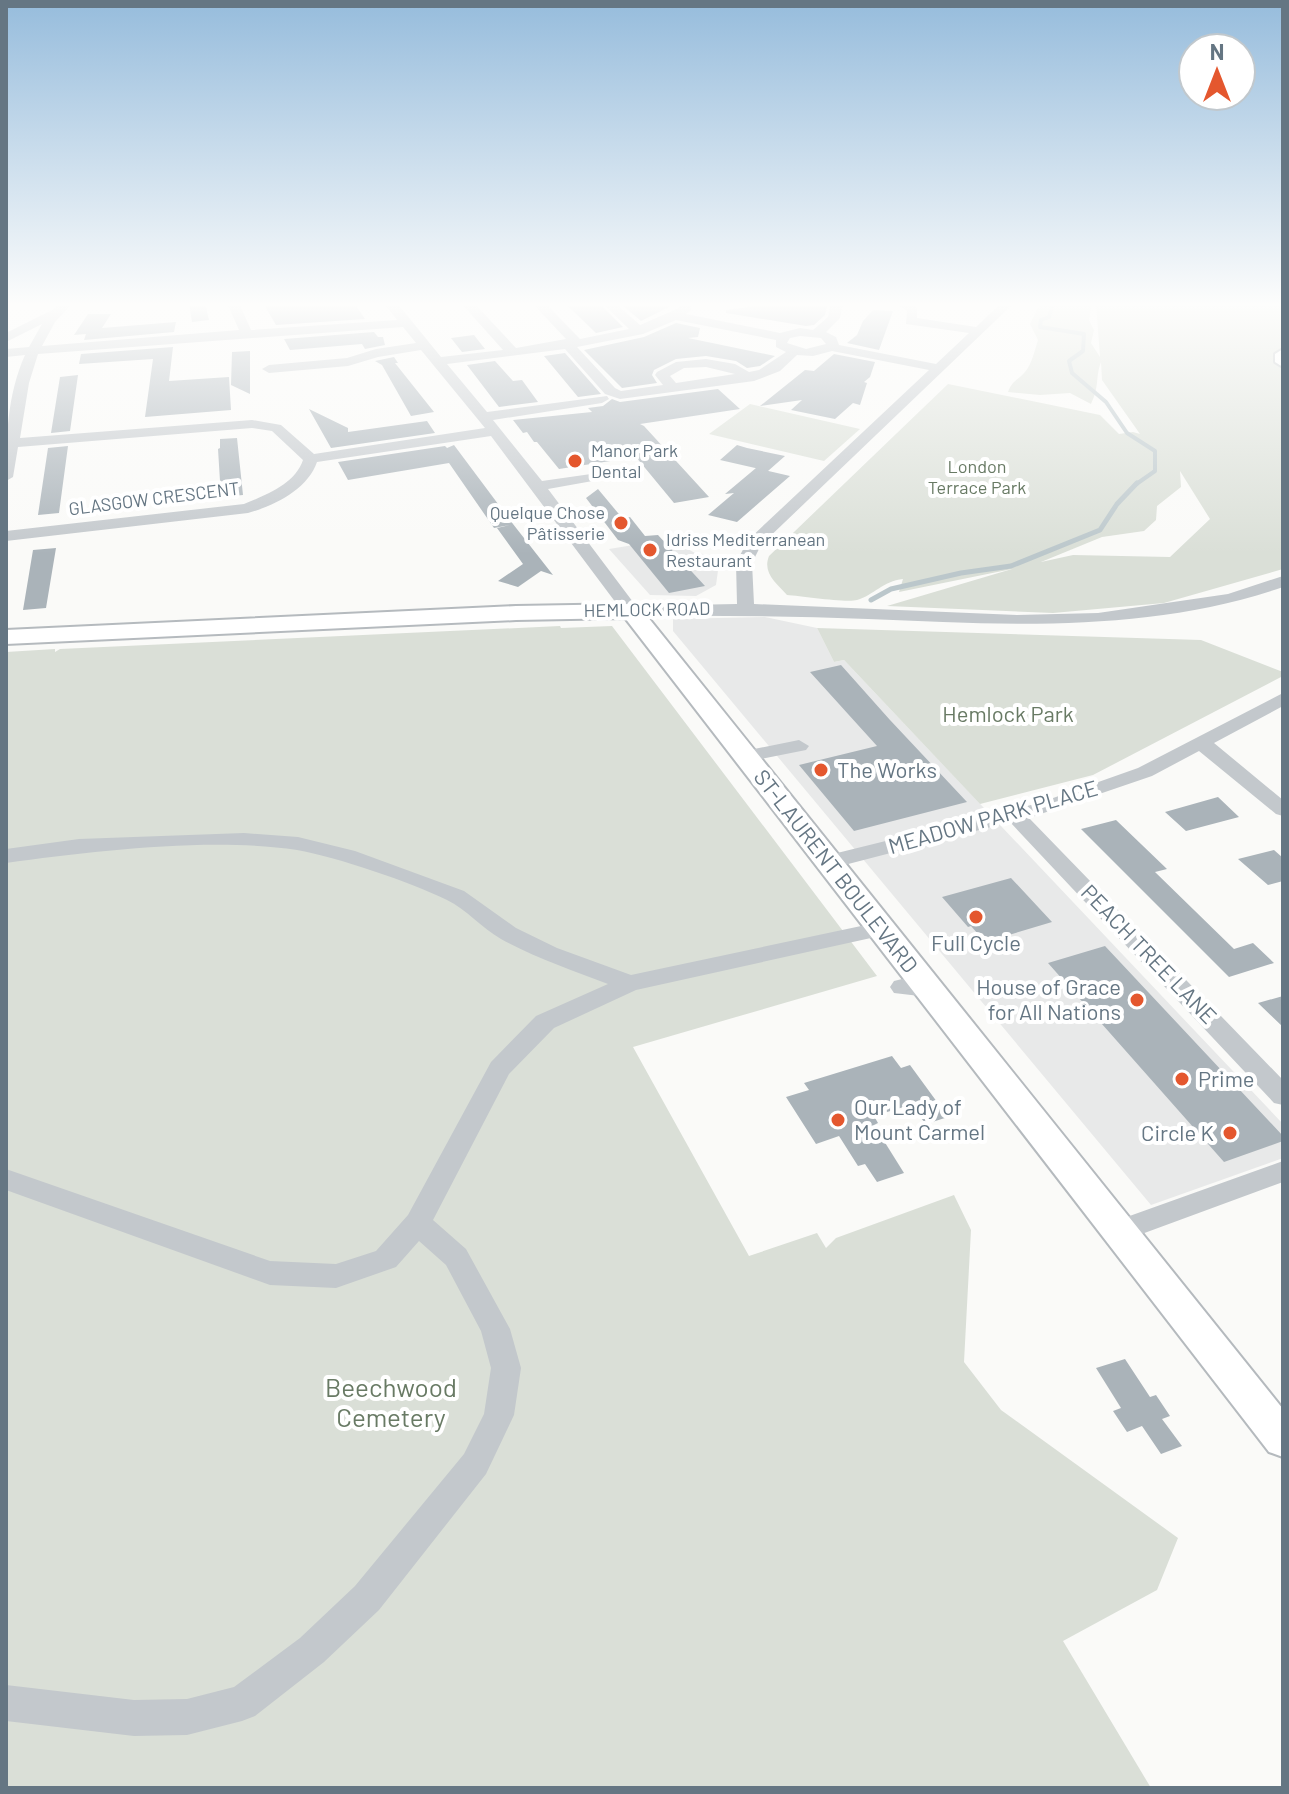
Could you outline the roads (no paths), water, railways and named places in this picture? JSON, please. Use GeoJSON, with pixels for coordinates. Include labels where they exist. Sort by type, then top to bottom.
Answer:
{"type":"FeatureCollection","features":[{"type":"Feature","properties":{"kind":"main road","name":"HEMLOCK ROAD"},"geometry":{"type":"LineString","coordinates":[[6,637],[500,614],[631,611]]}},
{"type":"Feature","properties":{"kind":"main road","name":"ST-LAURENT BOULEVARD"},"geometry":{"type":"LineString","coordinates":[[631,611],[880,929],[915,988],[1120,1231],[1283,1439]]}},
{"type":"Feature","properties":{"kind":"street"},"geometry":{"type":"LineString","coordinates":[[6,477],[24,387]]}},
{"type":"Feature","properties":{"kind":"street","name":"ST-LAURENT BOULEVARD"},"geometry":{"type":"LineString","coordinates":[[459,387],[538,486],[631,611]]}},
{"type":"Feature","properties":{"kind":"street"},"geometry":{"type":"LineString","coordinates":[[607,387],[610,391],[633,395],[689,387]]}},
{"type":"Feature","properties":{"kind":"street"},"geometry":{"type":"LineString","coordinates":[[753,387],[760,395]]}},
{"type":"Feature","properties":{"kind":"street"},"geometry":{"type":"LineString","coordinates":[[746,609],[744,563],[754,543],[918,387]]}},
{"type":"Feature","properties":{"kind":"street"},"geometry":{"type":"LineString","coordinates":[[483,417],[602,399]]}},
{"type":"Feature","properties":{"kind":"street"},"geometry":{"type":"LineString","coordinates":[[13,443],[252,424],[276,428],[311,459],[494,431]]}},
{"type":"Feature","properties":{"kind":"street","name":"GLASGOW CRESCENT"},"geometry":{"type":"LineString","coordinates":[[6,536],[248,508],[276,496],[302,476],[311,459]]}},
{"type":"Feature","properties":{"kind":"street"},"geometry":{"type":"LineString","coordinates":[[538,486],[621,472]]}},
{"type":"Feature","properties":{"kind":"street","name":"HEMLOCK ROAD"},"geometry":{"type":"LineString","coordinates":[[631,611],[746,609],[1017,620],[1098,618],[1231,599],[1283,581]]}},
{"type":"Feature","properties":{"kind":"street","name":"MEADOW PARK PLACE"},"geometry":{"type":"LineString","coordinates":[[829,862],[1046,807],[1145,772],[1283,699]]}},
{"type":"Feature","properties":{"kind":"street"},"geometry":{"type":"LineString","coordinates":[[1201,743],[1283,810]]}},
{"type":"Feature","properties":{"kind":"street"},"geometry":{"type":"LineString","coordinates":[[746,756],[799,746]]}},
{"type":"Feature","properties":{"kind":"street","name":"PEACH TREE LANE"},"geometry":{"type":"LineString","coordinates":[[1014,814],[1283,1096]]}},
{"type":"Feature","properties":{"kind":"street"},"geometry":{"type":"LineString","coordinates":[[6,856],[79,846],[184,841],[244,839],[298,844],[347,856],[456,896],[508,933],[549,953],[630,983]]}},
{"type":"Feature","properties":{"kind":"street"},"geometry":{"type":"LineString","coordinates":[[6,1179],[270,1273],[336,1276],[386,1259],[418,1223],[500,1068],[545,1022],[630,983],[880,929]]}},
{"type":"Feature","properties":{"kind":"street"},"geometry":{"type":"LineString","coordinates":[[1120,1231],[1283,1171]]}},
{"type":"Feature","properties":{"kind":"street"},"geometry":{"type":"LineString","coordinates":[[6,1703],[134,1718],[187,1717],[242,1703],[312,1650],[367,1598],[475,1464],[499,1415],[506,1368],[495,1329],[456,1257],[418,1223]]}},
{"type":"Feature","properties":{"kind":"waterway"},"geometry":{"type":"LineString","coordinates":[[1088,387],[1106,402],[1127,433],[1155,451],[1155,471],[1135,485]]}},
{"type":"Feature","properties":{"kind":"waterway"},"geometry":{"type":"LineString","coordinates":[[871,600],[891,589],[961,573],[1011,566],[1100,530],[1117,504],[1135,485]]}},
{"type":"Feature","properties":{"kind":"place","name":"Manor Park Dental"},"geometry":{"type":"Point","coordinates":[575,461]}},
{"type":"Feature","properties":{"kind":"place","name":"Quelque Chose Pâtisserie"},"geometry":{"type":"Point","coordinates":[621,523]}},
{"type":"Feature","properties":{"kind":"place","name":"Idriss Mediterranean Restaurant"},"geometry":{"type":"Point","coordinates":[650,550]}},
{"type":"Feature","properties":{"kind":"place","name":"The Works"},"geometry":{"type":"Point","coordinates":[821,770]}},
{"type":"Feature","properties":{"kind":"place","name":"Full Cycle"},"geometry":{"type":"Point","coordinates":[976,917]}},
{"type":"Feature","properties":{"kind":"place","name":"House of Grace for All Nations"},"geometry":{"type":"Point","coordinates":[1137,1000]}},
{"type":"Feature","properties":{"kind":"place","name":"Prime"},"geometry":{"type":"Point","coordinates":[1182,1079]}},
{"type":"Feature","properties":{"kind":"place","name":"Our Lady of Mount Carmel"},"geometry":{"type":"Point","coordinates":[838,1120]}},
{"type":"Feature","properties":{"kind":"place","name":"Circle K"},"geometry":{"type":"Point","coordinates":[1230,1133]}},
{"type":"Feature","properties":{"kind":"park label","name":"London Terrace Park"},"geometry":{"type":"Point","coordinates":[977,477]}},
{"type":"Feature","properties":{"kind":"park label","name":"Hemlock Park"},"geometry":{"type":"Point","coordinates":[1008,714]}},
{"type":"Feature","properties":{"kind":"park label","name":"Beechwood Cemetery"},"geometry":{"type":"Point","coordinates":[391,1403]}}]}
